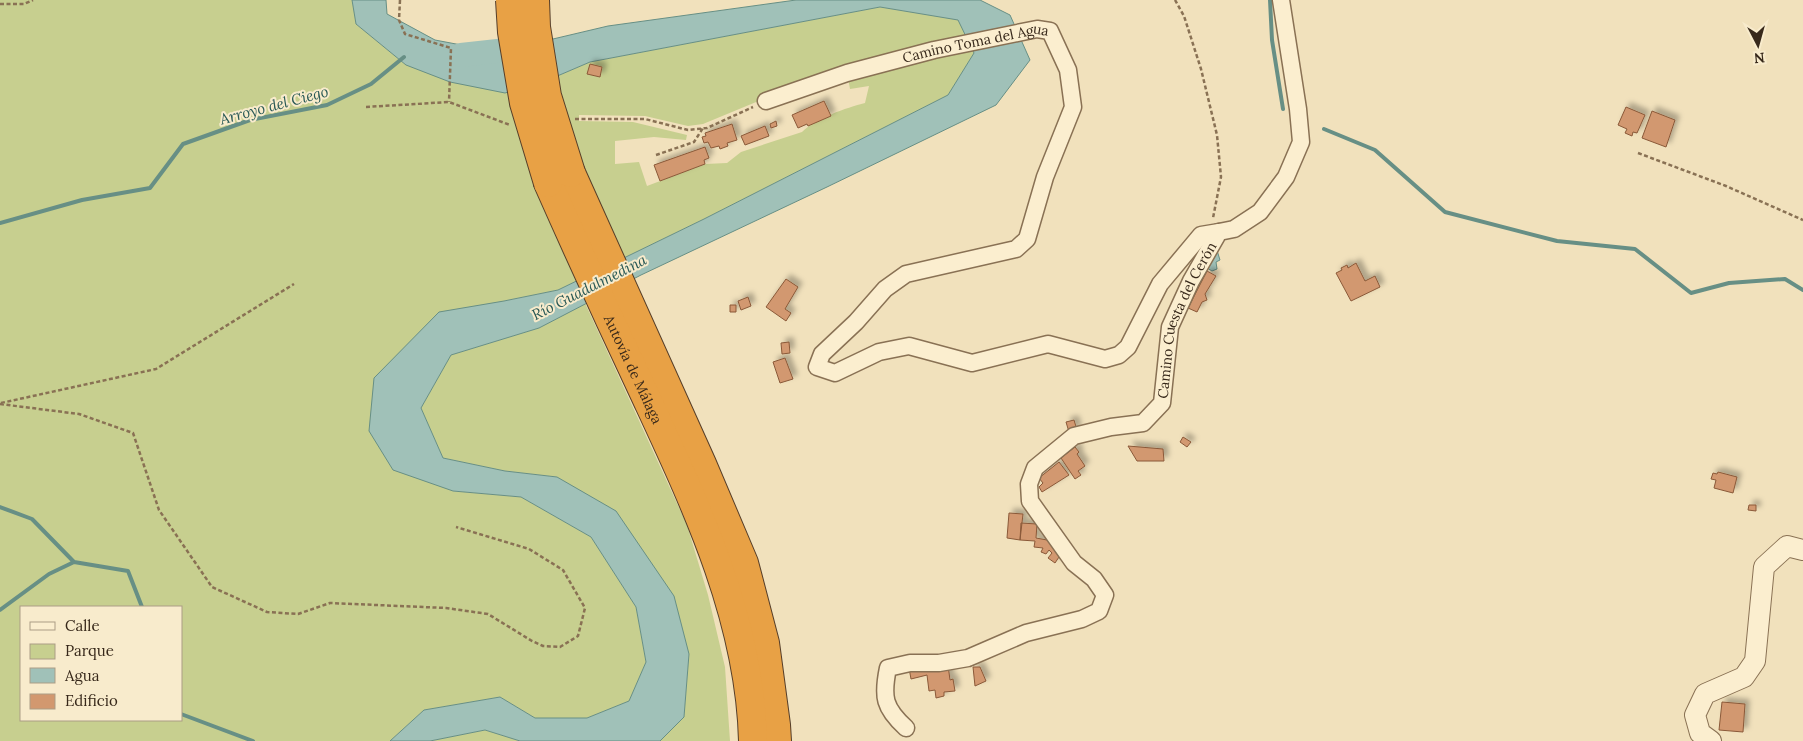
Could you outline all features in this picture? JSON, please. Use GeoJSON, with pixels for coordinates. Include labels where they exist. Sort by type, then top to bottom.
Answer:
{"type":"FeatureCollection","features":[{"type":"Feature","properties":{"kind":"highway","name":"Autovía de Málaga"},"geometry":{"type":"LineString","coordinates":[[510,0],[512,32],[524,102],[630,334],[744,563],[765,643],[776,725],[776,741]]}},
{"type":"Feature","properties":{"kind":"highway","name":"Autovía de Málaga"},"geometry":{"type":"LineString","coordinates":[[535,0],[536,27],[559,178]]}},
{"type":"Feature","properties":{"kind":"highway","name":"Autovía de Málaga"},"geometry":{"type":"LineString","coordinates":[[630,334],[721,574],[742,647],[753,741]]}},
{"type":"Feature","properties":{"kind":"street","name":"Camino Cuesta del Cerón"},"geometry":{"type":"LineString","coordinates":[[906,728],[888,708],[884,687],[888,668],[910,662],[939,664],[968,658],[1026,634],[1082,619],[1099,611],[1105,595],[1094,579],[1074,563],[1030,501],[1029,484],[1035,468],[1074,436],[1111,427],[1143,424],[1162,403],[1170,327],[1191,281],[1219,232],[1234,229],[1260,212],[1286,177],[1301,142],[1298,109],[1281,0]]}},
{"type":"Feature","properties":{"kind":"street","name":"Camino Toma del Agua"},"geometry":{"type":"LineString","coordinates":[[766,101],[847,74],[934,50],[1037,29],[1050,31],[1068,70],[1073,106],[1045,177],[1027,239],[1016,249],[906,274],[885,289],[856,322],[822,354],[817,367],[835,373],[879,352],[909,346],[972,364],[1048,344],[1105,359],[1119,355],[1128,347],[1160,284],[1201,235],[1219,232]]}},
{"type":"Feature","properties":{"kind":"street"},"geometry":{"type":"LineString","coordinates":[[1711,741],[1700,733],[1695,715],[1705,694],[1744,678],[1755,661],[1764,567],[1787,546],[1803,550]]}},
{"type":"Feature","properties":{"kind":"path"},"geometry":{"type":"LineString","coordinates":[[0,4],[24,4],[33,0]]}},
{"type":"Feature","properties":{"kind":"path"},"geometry":{"type":"LineString","coordinates":[[366,107],[449,102],[451,48],[404,34],[399,20],[400,0]]}},
{"type":"Feature","properties":{"kind":"path"},"geometry":{"type":"LineString","coordinates":[[1175,0],[1184,16],[1201,69],[1216,135],[1222,177],[1212,222],[1219,232]]}},
{"type":"Feature","properties":{"kind":"path"},"geometry":{"type":"LineString","coordinates":[[656,155],[694,142],[703,128],[707,128],[766,101]]}},
{"type":"Feature","properties":{"kind":"path"},"geometry":{"type":"LineString","coordinates":[[1638,153],[1726,186],[1803,220]]}},
{"type":"Feature","properties":{"kind":"path"},"geometry":{"type":"LineString","coordinates":[[0,404],[156,369],[294,284]]}},
{"type":"Feature","properties":{"kind":"path"},"geometry":{"type":"LineString","coordinates":[[0,404],[79,414],[133,432],[159,510],[212,587],[267,612],[298,614],[330,603],[446,608],[488,614],[543,646],[560,648],[578,636],[585,608],[563,570],[528,550],[456,527]]}},
{"type":"Feature","properties":{"kind":"green space"},"geometry":{"type":"Polygon","coordinates":[[[0,0],[352,0],[356,24],[406,65],[555,77],[590,62],[880,7],[959,20],[967,38],[773,95],[703,124],[688,126],[645,116],[579,115],[579,121],[633,122],[687,135],[686,140],[654,137],[615,141],[615,164],[639,162],[647,186],[705,164],[727,163],[741,152],[802,132],[823,118],[865,103],[869,86],[850,89],[848,78],[972,48],[974,53],[948,95],[704,219],[558,290],[504,301],[374,378],[453,491],[521,497],[591,537],[636,607],[646,662],[629,701],[587,718],[535,718],[500,697],[424,710],[390,741],[0,741],[0,0]]]}},
{"type":"Feature","properties":{"kind":"green space"},"geometry":{"type":"Polygon","coordinates":[[[585,303],[687,525],[708,595],[725,667],[730,741],[660,741],[684,717],[689,654],[557,477],[505,471],[443,458],[421,408],[451,355],[539,328],[585,303]]]}},
{"type":"Feature","properties":{"kind":"green space"},"geometry":{"type":"Polygon","coordinates":[[[485,730],[520,741],[430,741],[485,730]]]}},
{"type":"Feature","properties":{"kind":"water"},"geometry":{"type":"Polygon","coordinates":[[[352,0],[386,0],[387,14],[435,40],[498,52],[608,26],[796,0],[980,0],[1010,15],[1030,60],[996,105],[641,275],[539,328],[451,355],[421,408],[443,458],[505,471],[557,477],[616,511],[674,596],[689,654],[684,717],[660,741],[520,741],[485,730],[430,741],[390,741],[424,710],[500,697],[535,718],[587,718],[629,701],[646,662],[636,607],[591,537],[521,497],[453,491],[393,470],[369,431],[374,378],[439,312],[558,290],[704,219],[948,95],[974,53],[958,20],[880,7],[590,62],[555,77],[505,93],[450,82],[406,65],[356,24],[352,0]]]}},
{"type":"Feature","properties":{"kind":"water"},"geometry":{"type":"Polygon","coordinates":[[[1216,247],[1220,260],[1216,262],[1217,269],[1212,271],[1204,266],[1216,247]]]}},
{"type":"Feature","properties":{"kind":"building"},"geometry":{"type":"Polygon","coordinates":[[[590,64],[602,67],[600,77],[587,74],[590,64]]]}},
{"type":"Feature","properties":{"kind":"building"},"geometry":{"type":"Polygon","coordinates":[[[824,101],[831,116],[808,126],[807,124],[798,128],[792,115],[824,101]]]}},
{"type":"Feature","properties":{"kind":"building"},"geometry":{"type":"Polygon","coordinates":[[[1626,107],[1645,115],[1637,133],[1633,132],[1632,136],[1625,133],[1627,129],[1618,125],[1626,107]]]}},
{"type":"Feature","properties":{"kind":"building"},"geometry":{"type":"Polygon","coordinates":[[[1652,111],[1675,120],[1666,147],[1642,138],[1652,111]]]}},
{"type":"Feature","properties":{"kind":"building"},"geometry":{"type":"Polygon","coordinates":[[[776,121],[777,126],[771,128],[770,124],[776,121]]]}},
{"type":"Feature","properties":{"kind":"building"},"geometry":{"type":"Polygon","coordinates":[[[732,124],[737,140],[727,143],[728,146],[720,149],[719,146],[711,148],[708,142],[704,143],[702,137],[706,136],[705,133],[732,124]]]}},
{"type":"Feature","properties":{"kind":"building"},"geometry":{"type":"Polygon","coordinates":[[[765,126],[769,136],[745,145],[741,136],[765,126]]]}},
{"type":"Feature","properties":{"kind":"building"},"geometry":{"type":"Polygon","coordinates":[[[705,147],[709,158],[704,160],[705,164],[660,181],[654,165],[705,147]]]}},
{"type":"Feature","properties":{"kind":"building"},"geometry":{"type":"Polygon","coordinates":[[[1356,263],[1365,281],[1375,276],[1380,287],[1351,301],[1336,273],[1347,265],[1348,268],[1356,263]]]}},
{"type":"Feature","properties":{"kind":"building"},"geometry":{"type":"Polygon","coordinates":[[[1207,271],[1216,276],[1205,294],[1207,300],[1202,302],[1197,312],[1188,308],[1207,271]]]}},
{"type":"Feature","properties":{"kind":"building"},"geometry":{"type":"Polygon","coordinates":[[[786,279],[798,287],[785,309],[791,313],[786,321],[766,307],[786,279]]]}},
{"type":"Feature","properties":{"kind":"building"},"geometry":{"type":"Polygon","coordinates":[[[748,297],[751,306],[741,310],[738,301],[748,297]]]}},
{"type":"Feature","properties":{"kind":"building"},"geometry":{"type":"Polygon","coordinates":[[[730,305],[736,305],[736,312],[730,312],[730,305]]]}},
{"type":"Feature","properties":{"kind":"building"},"geometry":{"type":"Polygon","coordinates":[[[789,342],[790,353],[782,354],[781,343],[789,342]]]}},
{"type":"Feature","properties":{"kind":"building"},"geometry":{"type":"Polygon","coordinates":[[[785,358],[793,379],[780,383],[773,362],[785,358]]]}},
{"type":"Feature","properties":{"kind":"building"},"geometry":{"type":"Polygon","coordinates":[[[1074,420],[1077,430],[1069,432],[1066,422],[1074,420]]]}},
{"type":"Feature","properties":{"kind":"building"},"geometry":{"type":"Polygon","coordinates":[[[1183,437],[1191,442],[1187,447],[1180,442],[1183,437]]]}},
{"type":"Feature","properties":{"kind":"building"},"geometry":{"type":"Polygon","coordinates":[[[1128,446],[1163,449],[1164,461],[1137,461],[1128,446]]]}},
{"type":"Feature","properties":{"kind":"building"},"geometry":{"type":"Polygon","coordinates":[[[1075,447],[1085,466],[1078,471],[1081,475],[1075,479],[1061,458],[1075,447]]]}},
{"type":"Feature","properties":{"kind":"building"},"geometry":{"type":"Polygon","coordinates":[[[1059,462],[1069,475],[1042,492],[1039,487],[1043,483],[1039,478],[1059,462]]]}},
{"type":"Feature","properties":{"kind":"building"},"geometry":{"type":"Polygon","coordinates":[[[1718,472],[1737,477],[1733,493],[1714,488],[1716,480],[1711,479],[1713,473],[1717,474],[1718,472]]]}},
{"type":"Feature","properties":{"kind":"building"},"geometry":{"type":"Polygon","coordinates":[[[1749,505],[1756,505],[1756,511],[1748,510],[1749,505]]]}},
{"type":"Feature","properties":{"kind":"building"},"geometry":{"type":"Polygon","coordinates":[[[1009,513],[1023,514],[1020,540],[1007,538],[1009,513]]]}},
{"type":"Feature","properties":{"kind":"building"},"geometry":{"type":"Polygon","coordinates":[[[1021,523],[1037,524],[1036,538],[1047,540],[1052,538],[1062,559],[1059,557],[1055,563],[1048,558],[1052,553],[1049,550],[1046,554],[1041,552],[1043,548],[1034,547],[1035,541],[1020,540],[1021,523]]]}},
{"type":"Feature","properties":{"kind":"building"},"geometry":{"type":"Polygon","coordinates":[[[948,665],[950,680],[953,679],[955,691],[944,692],[944,696],[936,698],[935,690],[929,691],[927,675],[911,679],[909,668],[948,665]]]}},
{"type":"Feature","properties":{"kind":"building"},"geometry":{"type":"Polygon","coordinates":[[[973,667],[980,667],[986,681],[975,686],[973,667]]]}},
{"type":"Feature","properties":{"kind":"building"},"geometry":{"type":"Polygon","coordinates":[[[1722,702],[1745,704],[1743,732],[1719,730],[1722,702]]]}},
{"type":"Feature","properties":{"kind":"waterway"},"geometry":{"type":"LineString","coordinates":[[1270,0],[1272,40],[1283,109]]}},
{"type":"Feature","properties":{"kind":"waterway","name":"Río Guadalmedina"},"geometry":{"type":"LineString","coordinates":[[461,55],[532,47]]}},
{"type":"Feature","properties":{"kind":"waterway","name":"Arroyo del Ciego"},"geometry":{"type":"LineString","coordinates":[[0,223],[82,200],[150,188],[183,144],[250,120],[327,105],[371,84],[404,57]]}},
{"type":"Feature","properties":{"kind":"waterway"},"geometry":{"type":"LineString","coordinates":[[1324,129],[1375,150],[1445,212],[1557,241],[1635,249],[1691,293],[1729,283],[1785,279],[1803,290]]}},
{"type":"Feature","properties":{"kind":"waterway"},"geometry":{"type":"LineString","coordinates":[[0,507],[32,519],[74,562]]}},
{"type":"Feature","properties":{"kind":"waterway"},"geometry":{"type":"LineString","coordinates":[[0,610],[49,574],[74,562],[128,571],[142,606]]}},
{"type":"Feature","properties":{"kind":"waterway"},"geometry":{"type":"LineString","coordinates":[[182,714],[253,741]]}}]}
